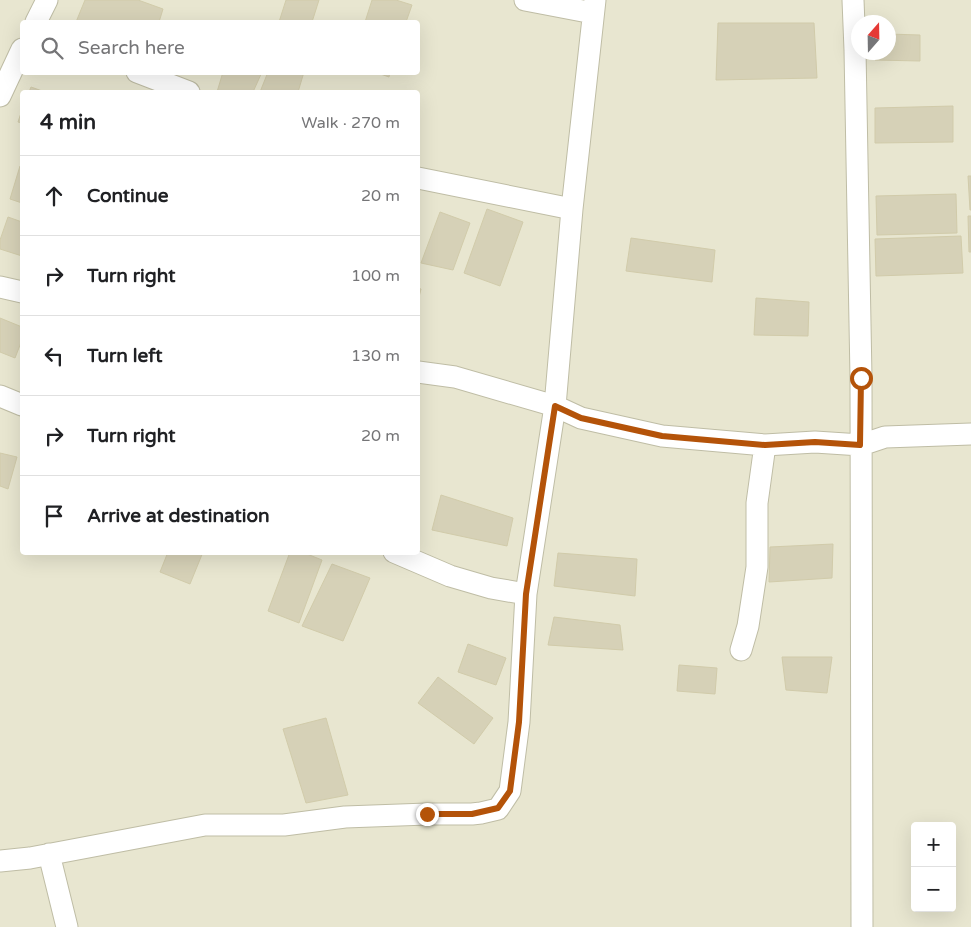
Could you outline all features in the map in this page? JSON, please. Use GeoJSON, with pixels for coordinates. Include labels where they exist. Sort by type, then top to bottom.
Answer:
{"type":"FeatureCollection","features":[{"type":"Feature","properties":{"kind":"street"},"geometry":{"type":"LineString","coordinates":[[37,20],[47,0]]}},
{"type":"Feature","properties":{"kind":"street"},"geometry":{"type":"LineString","coordinates":[[0,861],[30,858],[204,825],[284,825],[345,817],[472,814],[498,808],[510,791],[519,722],[526,594],[555,406],[572,209],[594,6],[525,0]]}},
{"type":"Feature","properties":{"kind":"street"},"geometry":{"type":"LineString","coordinates":[[853,0],[861,378],[862,927]]}},
{"type":"Feature","properties":{"kind":"street"},"geometry":{"type":"LineString","coordinates":[[0,94],[20,53]]}},
{"type":"Feature","properties":{"kind":"street"},"geometry":{"type":"LineString","coordinates":[[145,75],[184,90]]}},
{"type":"Feature","properties":{"kind":"street"},"geometry":{"type":"LineString","coordinates":[[420,178],[572,209]]}},
{"type":"Feature","properties":{"kind":"street"},"geometry":{"type":"LineString","coordinates":[[0,287],[20,292]]}},
{"type":"Feature","properties":{"kind":"street"},"geometry":{"type":"LineString","coordinates":[[420,372],[454,377],[555,406],[581,418],[662,436],[765,445],[815,442],[860,445],[885,437],[971,434]]}},
{"type":"Feature","properties":{"kind":"street"},"geometry":{"type":"LineString","coordinates":[[0,396],[20,404]]}},
{"type":"Feature","properties":{"kind":"street"},"geometry":{"type":"LineString","coordinates":[[741,650],[748,626],[757,567],[757,503],[765,445]]}},
{"type":"Feature","properties":{"kind":"street"},"geometry":{"type":"LineString","coordinates":[[401,555],[450,576],[491,588],[526,594]]}},
{"type":"Feature","properties":{"kind":"street"},"geometry":{"type":"LineString","coordinates":[[49,854],[67,927]]}},
{"type":"Feature","properties":{"kind":"shaded area"},"geometry":{"type":"Polygon","coordinates":[[[0,0],[971,0],[971,927],[0,927],[0,0]]]}},
{"type":"Feature","properties":{"kind":"building"},"geometry":{"type":"Polygon","coordinates":[[[85,0],[138,0],[163,9],[160,20],[77,20],[85,0]]]}},
{"type":"Feature","properties":{"kind":"building"},"geometry":{"type":"Polygon","coordinates":[[[286,0],[319,0],[313,20],[280,20],[286,0]]]}},
{"type":"Feature","properties":{"kind":"building"},"geometry":{"type":"Polygon","coordinates":[[[372,0],[396,0],[412,5],[407,20],[366,20],[372,0]]]}},
{"type":"Feature","properties":{"kind":"building"},"geometry":{"type":"Polygon","coordinates":[[[718,23],[814,23],[817,78],[716,80],[718,23]]]}},
{"type":"Feature","properties":{"kind":"building"},"geometry":{"type":"Polygon","coordinates":[[[896,34],[920,35],[920,61],[875,60],[896,60],[896,34]]]}},
{"type":"Feature","properties":{"kind":"building"},"geometry":{"type":"Polygon","coordinates":[[[222,75],[261,75],[254,90],[218,90],[222,75]]]}},
{"type":"Feature","properties":{"kind":"building"},"geometry":{"type":"Polygon","coordinates":[[[267,75],[303,75],[299,90],[261,90],[267,75]]]}},
{"type":"Feature","properties":{"kind":"building"},"geometry":{"type":"Polygon","coordinates":[[[953,106],[953,142],[875,143],[875,108],[953,106]]]}},
{"type":"Feature","properties":{"kind":"building"},"geometry":{"type":"Polygon","coordinates":[[[20,166],[20,202],[10,199],[20,166]]]}},
{"type":"Feature","properties":{"kind":"building"},"geometry":{"type":"Polygon","coordinates":[[[968,176],[971,176],[971,210],[970,210],[968,176]]]}},
{"type":"Feature","properties":{"kind":"building"},"geometry":{"type":"Polygon","coordinates":[[[956,194],[957,233],[877,235],[876,196],[956,194]]]}},
{"type":"Feature","properties":{"kind":"building"},"geometry":{"type":"Polygon","coordinates":[[[487,209],[523,222],[500,286],[464,273],[487,209]]]}},
{"type":"Feature","properties":{"kind":"building"},"geometry":{"type":"Polygon","coordinates":[[[440,212],[470,223],[453,270],[421,263],[440,212]]]}},
{"type":"Feature","properties":{"kind":"building"},"geometry":{"type":"Polygon","coordinates":[[[968,216],[971,216],[971,252],[969,252],[968,216]]]}},
{"type":"Feature","properties":{"kind":"building"},"geometry":{"type":"Polygon","coordinates":[[[8,217],[20,221],[20,255],[0,249],[0,240],[8,217]]]}},
{"type":"Feature","properties":{"kind":"building"},"geometry":{"type":"Polygon","coordinates":[[[961,236],[963,273],[876,276],[875,239],[961,236]]]}},
{"type":"Feature","properties":{"kind":"building"},"geometry":{"type":"Polygon","coordinates":[[[631,238],[715,250],[712,282],[626,271],[631,238]]]}},
{"type":"Feature","properties":{"kind":"building"},"geometry":{"type":"Polygon","coordinates":[[[756,298],[809,302],[808,336],[754,335],[756,298]]]}},
{"type":"Feature","properties":{"kind":"building"},"geometry":{"type":"Polygon","coordinates":[[[0,318],[20,326],[20,345],[15,358],[0,352],[0,318]]]}},
{"type":"Feature","properties":{"kind":"building"},"geometry":{"type":"Polygon","coordinates":[[[0,453],[17,457],[8,489],[0,486],[0,453]]]}},
{"type":"Feature","properties":{"kind":"building"},"geometry":{"type":"Polygon","coordinates":[[[441,495],[513,518],[507,546],[432,530],[441,495]]]}},
{"type":"Feature","properties":{"kind":"building"},"geometry":{"type":"Polygon","coordinates":[[[833,544],[832,578],[769,582],[770,547],[833,544]]]}},
{"type":"Feature","properties":{"kind":"building"},"geometry":{"type":"Polygon","coordinates":[[[558,553],[637,559],[635,596],[554,586],[558,553]]]}},
{"type":"Feature","properties":{"kind":"building"},"geometry":{"type":"Polygon","coordinates":[[[167,555],[202,555],[190,584],[160,572],[167,555]]]}},
{"type":"Feature","properties":{"kind":"building"},"geometry":{"type":"Polygon","coordinates":[[[289,555],[310,555],[322,560],[299,623],[268,611],[289,555]]]}},
{"type":"Feature","properties":{"kind":"building"},"geometry":{"type":"Polygon","coordinates":[[[332,564],[370,578],[343,641],[302,626],[332,564]]]}},
{"type":"Feature","properties":{"kind":"building"},"geometry":{"type":"Polygon","coordinates":[[[554,617],[620,625],[623,650],[548,645],[554,617]]]}},
{"type":"Feature","properties":{"kind":"building"},"geometry":{"type":"Polygon","coordinates":[[[468,644],[506,658],[496,685],[458,672],[468,644]]]}},
{"type":"Feature","properties":{"kind":"building"},"geometry":{"type":"Polygon","coordinates":[[[782,657],[832,657],[827,693],[786,690],[782,657]]]}},
{"type":"Feature","properties":{"kind":"building"},"geometry":{"type":"Polygon","coordinates":[[[679,665],[717,668],[715,694],[677,691],[679,665]]]}},
{"type":"Feature","properties":{"kind":"building"},"geometry":{"type":"Polygon","coordinates":[[[438,677],[493,718],[474,744],[418,703],[438,677]]]}},
{"type":"Feature","properties":{"kind":"building"},"geometry":{"type":"Polygon","coordinates":[[[326,718],[348,795],[306,803],[283,729],[326,718]]]}},
{"type":"Feature","properties":{"kind":"route"},"geometry":{"type":"LineString","coordinates":[[427,814],[481,813],[498,808],[510,791],[519,722],[526,594],[555,406],[581,418],[662,436],[765,445],[815,442],[860,445],[861,378]]}}]}
